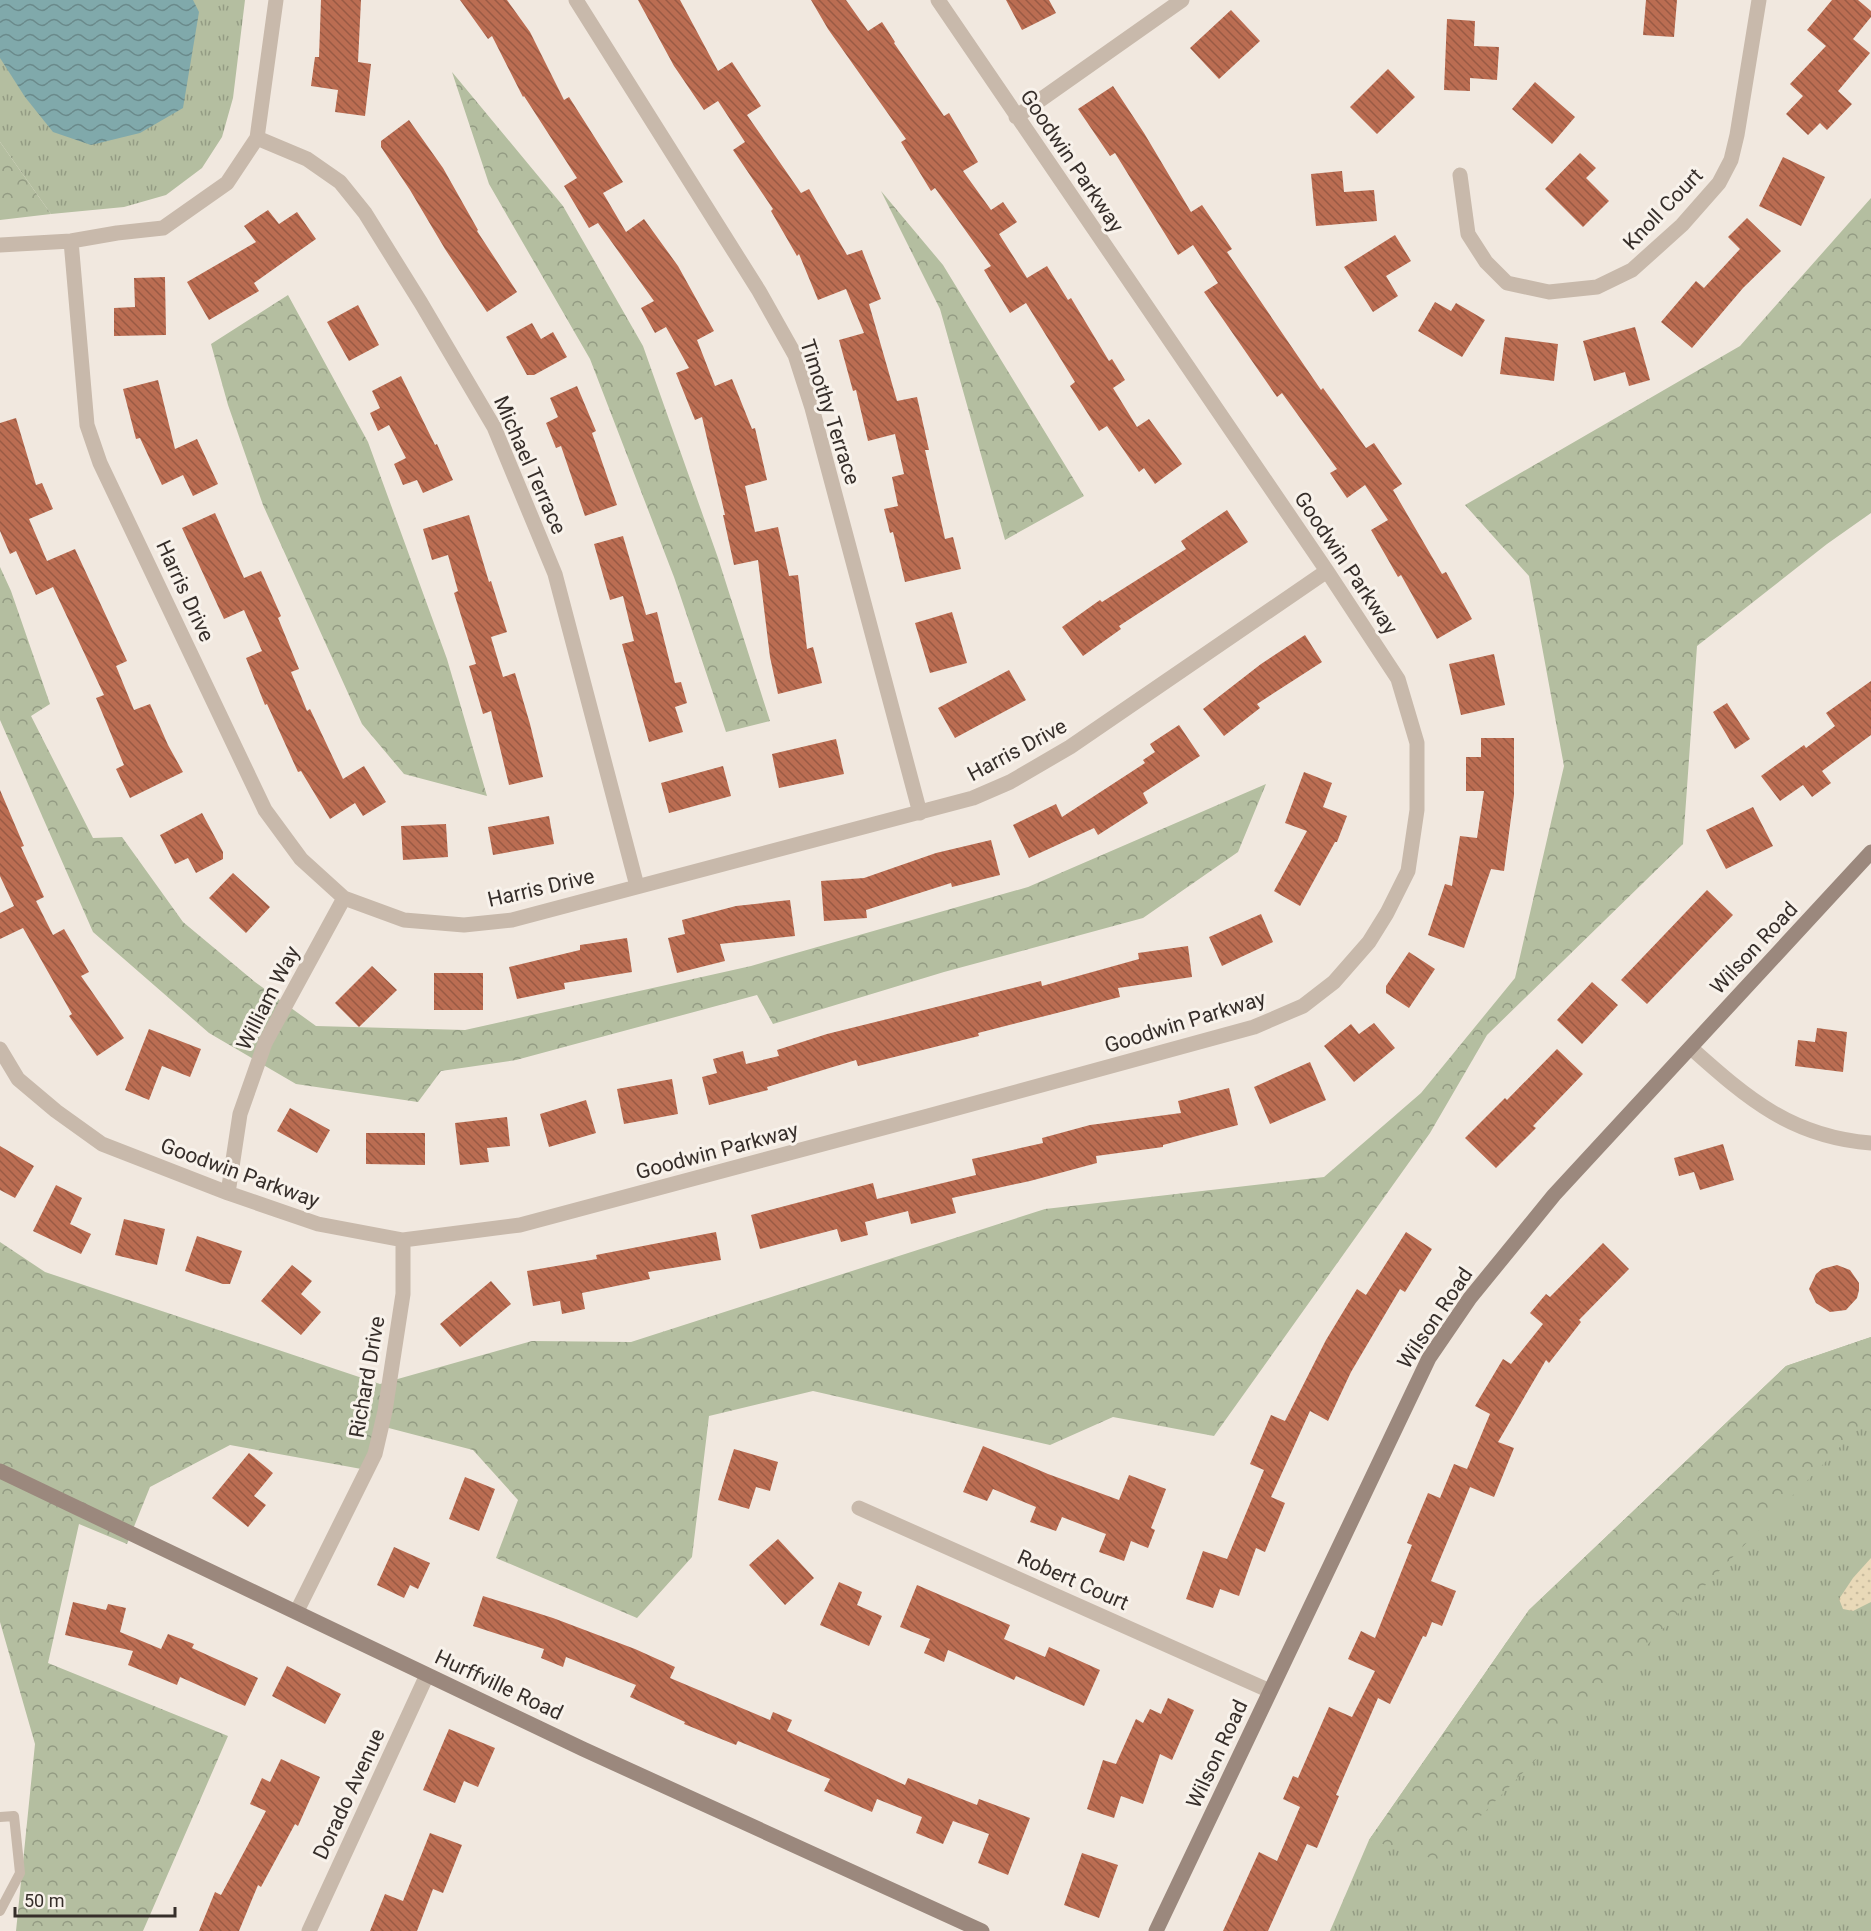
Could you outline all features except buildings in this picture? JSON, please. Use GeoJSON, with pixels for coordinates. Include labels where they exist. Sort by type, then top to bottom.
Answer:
{"type":"FeatureCollection","features":[{"type":"Feature","properties":{"kind":"street"},"geometry":{"type":"LineString","coordinates":[[0,245],[71,241],[163,228],[227,183],[257,138],[276,0]]}},
{"type":"Feature","properties":{"kind":"street","name":"Timothy Terrace"},"geometry":{"type":"LineString","coordinates":[[576,0],[759,291],[795,356],[812,408],[920,813]]}},
{"type":"Feature","properties":{"kind":"street","name":"Goodwin Parkway"},"geometry":{"type":"LineString","coordinates":[[0,1049],[18,1079],[56,1111],[102,1144],[228,1193],[318,1224],[403,1240],[520,1225],[1242,1030],[1303,1006],[1334,982],[1369,942],[1387,913],[1408,871],[1417,810],[1417,743],[1398,680],[1327,571],[938,0]]}},
{"type":"Feature","properties":{"kind":"street"},"geometry":{"type":"LineString","coordinates":[[1016,117],[1182,0]]}},
{"type":"Feature","properties":{"kind":"street","name":"Knoll Court"},"geometry":{"type":"LineString","coordinates":[[1460,175],[1468,234],[1486,262],[1507,283],[1549,292],[1597,287],[1632,270],[1682,225],[1719,183],[1731,160],[1759,0]]}},
{"type":"Feature","properties":{"kind":"street","name":"Michael Terrace"},"geometry":{"type":"LineString","coordinates":[[257,138],[307,159],[340,182],[365,213],[494,428],[555,574],[637,886]]}},
{"type":"Feature","properties":{"kind":"street","name":"Harris Drive"},"geometry":{"type":"LineString","coordinates":[[71,241],[87,425],[100,463],[265,810],[301,860],[345,898],[405,920],[464,925],[512,920],[973,798],[1010,782],[1070,747],[1327,571]]}},
{"type":"Feature","properties":{"kind":"street","name":"Wilson Road"},"geometry":{"type":"LineString","coordinates":[[1156,1931],[1429,1358],[1470,1298],[1554,1195],[1871,852]]}},
{"type":"Feature","properties":{"kind":"street","name":"William Way"},"geometry":{"type":"LineString","coordinates":[[228,1193],[240,1114],[265,1043],[345,898]]}},
{"type":"Feature","properties":{"kind":"street"},"geometry":{"type":"LineString","coordinates":[[1691,1048],[1743,1094],[1798,1127],[1823,1136],[1871,1143]]}},
{"type":"Feature","properties":{"kind":"street","name":"Richard Drive"},"geometry":{"type":"LineString","coordinates":[[297,1611],[375,1454],[385,1411],[403,1294],[403,1240]]}},
{"type":"Feature","properties":{"kind":"street","name":"Hurffville Road"},"geometry":{"type":"LineString","coordinates":[[0,1471],[583,1749],[982,1931]]}},
{"type":"Feature","properties":{"kind":"street","name":"Robert Court"},"geometry":{"type":"LineString","coordinates":[[860,1508],[1270,1691]]}},
{"type":"Feature","properties":{"kind":"street","name":"Dorado Avenue"},"geometry":{"type":"LineString","coordinates":[[309,1931],[427,1675]]}},
{"type":"Feature","properties":{"kind":"lane"},"geometry":{"type":"LineString","coordinates":[[0,1817],[14,1816],[20,1874],[5,1893],[0,1911]]}},
{"type":"Feature","properties":{"kind":"green space"},"geometry":{"type":"Polygon","coordinates":[[[0,0],[245,0],[233,98],[222,137],[202,168],[166,195],[124,207],[51,214],[0,142],[0,0]]]}},
{"type":"Feature","properties":{"kind":"green space"},"geometry":{"type":"Polygon","coordinates":[[[452,72],[563,206],[643,346],[718,558],[770,721],[726,732],[674,577],[590,359],[489,184],[452,72]]]}},
{"type":"Feature","properties":{"kind":"green space"},"geometry":{"type":"Polygon","coordinates":[[[0,142],[51,214],[0,220],[0,142]]]}},
{"type":"Feature","properties":{"kind":"green space"},"geometry":{"type":"Polygon","coordinates":[[[881,191],[943,265],[1084,496],[1005,540],[940,309],[881,191]]]}},
{"type":"Feature","properties":{"kind":"green space"},"geometry":{"type":"Polygon","coordinates":[[[1871,198],[1871,513],[1827,544],[1697,646],[1683,844],[1487,1035],[1430,1133],[1214,1436],[1113,1417],[1050,1445],[813,1391],[709,1416],[692,1557],[637,1618],[496,1558],[518,1500],[473,1450],[381,1426],[367,1470],[230,1445],[150,1487],[127,1544],[79,1524],[48,1663],[228,1736],[143,1931],[16,1931],[35,1744],[0,1622],[0,1242],[45,1272],[380,1384],[532,1341],[631,1342],[1045,1209],[1324,1177],[1421,1093],[1515,978],[1564,766],[1529,576],[1465,505],[1740,346],[1871,198]]]}},
{"type":"Feature","properties":{"kind":"green space"},"geometry":{"type":"Polygon","coordinates":[[[288,295],[368,442],[447,659],[487,796],[404,774],[362,724],[263,505],[228,405],[211,344],[288,295]]]}},
{"type":"Feature","properties":{"kind":"green space"},"geometry":{"type":"Polygon","coordinates":[[[0,567],[11,591],[50,704],[31,716],[93,838],[122,837],[183,922],[255,982],[316,1026],[465,1030],[751,966],[1028,887],[1266,784],[1238,852],[1143,918],[944,972],[773,1024],[757,995],[516,1060],[441,1071],[418,1102],[296,1084],[209,1033],[93,932],[0,720],[0,567]]]}},
{"type":"Feature","properties":{"kind":"green space"},"geometry":{"type":"Polygon","coordinates":[[[1871,1337],[1871,1931],[1330,1931],[1369,1840],[1529,1610],[1786,1366],[1871,1337]]]}},
{"type":"Feature","properties":{"kind":"green space"},"geometry":{"type":"Polygon","coordinates":[[[1871,1337],[1871,1415],[1438,1860],[1369,1840],[1529,1610],[1786,1366],[1871,1337]]]}},
{"type":"Feature","properties":{"kind":"sand"},"geometry":{"type":"Polygon","coordinates":[[[1871,1558],[1871,1602],[1853,1611],[1843,1609],[1839,1599],[1853,1578],[1871,1558]]]}},
{"type":"Feature","properties":{"kind":"water"},"geometry":{"type":"Polygon","coordinates":[[[0,0],[193,0],[199,12],[183,108],[140,133],[91,145],[53,132],[25,97],[0,58],[0,0]]]}}]}
